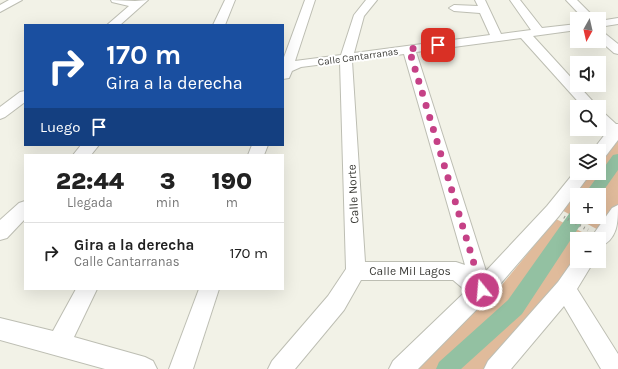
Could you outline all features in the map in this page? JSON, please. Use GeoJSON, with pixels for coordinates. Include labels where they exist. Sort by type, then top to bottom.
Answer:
{"type":"FeatureCollection","features":[{"type":"Feature","properties":{"kind":"street"},"geometry":{"type":"LineString","coordinates":[[0,9],[17,0]]}},
{"type":"Feature","properties":{"kind":"street"},"geometry":{"type":"LineString","coordinates":[[116,0],[140,3]]}},
{"type":"Feature","properties":{"kind":"street"},"geometry":{"type":"LineString","coordinates":[[219,24],[230,0]]}},
{"type":"Feature","properties":{"kind":"street"},"geometry":{"type":"LineString","coordinates":[[284,72],[310,0]]}},
{"type":"Feature","properties":{"kind":"street","name":"Calle Norte"},"geometry":{"type":"LineString","coordinates":[[356,270],[346,58],[359,15],[372,0]]}},
{"type":"Feature","properties":{"kind":"street"},"geometry":{"type":"LineString","coordinates":[[515,0],[539,32]]}},
{"type":"Feature","properties":{"kind":"street"},"geometry":{"type":"LineString","coordinates":[[571,0],[583,12]]}},
{"type":"Feature","properties":{"kind":"street"},"geometry":{"type":"LineString","coordinates":[[113,24],[140,3]]}},
{"type":"Feature","properties":{"kind":"street"},"geometry":{"type":"LineString","coordinates":[[454,8],[482,5],[497,38]]}},
{"type":"Feature","properties":{"kind":"street"},"geometry":{"type":"LineString","coordinates":[[606,23],[618,21]]}},
{"type":"Feature","properties":{"kind":"street","name":"Calle Cantarranas"},"geometry":{"type":"LineString","coordinates":[[284,72],[299,64],[570,29]]}},
{"type":"Feature","properties":{"kind":"street"},"geometry":{"type":"LineString","coordinates":[[525,34],[585,100]]}},
{"type":"Feature","properties":{"kind":"street"},"geometry":{"type":"LineString","coordinates":[[606,40],[618,50]]}},
{"type":"Feature","properties":{"kind":"street"},"geometry":{"type":"LineString","coordinates":[[409,49],[482,290]]}},
{"type":"Feature","properties":{"kind":"street"},"geometry":{"type":"LineString","coordinates":[[0,100],[24,97]]}},
{"type":"Feature","properties":{"kind":"street"},"geometry":{"type":"LineString","coordinates":[[0,114],[24,97]]}},
{"type":"Feature","properties":{"kind":"street"},"geometry":{"type":"LineString","coordinates":[[606,122],[616,131],[606,144]]}},
{"type":"Feature","properties":{"kind":"street"},"geometry":{"type":"LineString","coordinates":[[81,154],[90,146]]}},
{"type":"Feature","properties":{"kind":"street"},"geometry":{"type":"LineString","coordinates":[[401,369],[482,290],[553,211],[577,180]]}},
{"type":"Feature","properties":{"kind":"street"},"geometry":{"type":"LineString","coordinates":[[0,232],[24,209]]}},
{"type":"Feature","properties":{"kind":"street"},"geometry":{"type":"LineString","coordinates":[[604,232],[618,212]]}},
{"type":"Feature","properties":{"kind":"street"},"geometry":{"type":"LineString","coordinates":[[496,369],[564,289],[579,268]]}},
{"type":"Feature","properties":{"kind":"street"},"geometry":{"type":"LineString","coordinates":[[280,369],[336,304],[356,270]]}},
{"type":"Feature","properties":{"kind":"street","name":"Calle Mil Lagos"},"geometry":{"type":"LineString","coordinates":[[356,270],[456,271],[482,290]]}},
{"type":"Feature","properties":{"kind":"street"},"geometry":{"type":"LineString","coordinates":[[564,289],[614,369]]}},
{"type":"Feature","properties":{"kind":"street"},"geometry":{"type":"LineString","coordinates":[[58,344],[86,290]]}},
{"type":"Feature","properties":{"kind":"street"},"geometry":{"type":"LineString","coordinates":[[181,369],[209,290]]}},
{"type":"Feature","properties":{"kind":"street"},"geometry":{"type":"LineString","coordinates":[[0,329],[145,369]]}},
{"type":"Feature","properties":{"kind":"path"},"geometry":{"type":"LineString","coordinates":[[553,211],[590,232]]}},
{"type":"Feature","properties":{"kind":"shaded area"},"geometry":{"type":"Polygon","coordinates":[[[618,139],[618,204],[604,232],[587,224],[606,224],[606,188],[573,188],[581,180],[606,180],[606,152],[618,139]]]}},
{"type":"Feature","properties":{"kind":"shaded area"},"geometry":{"type":"Polygon","coordinates":[[[570,192],[570,215],[556,207],[570,192]]]}},
{"type":"Feature","properties":{"kind":"shaded area"},"geometry":{"type":"Polygon","coordinates":[[[556,219],[582,232],[570,232],[570,266],[534,313],[485,369],[415,369],[501,286],[556,219]]]}},
{"type":"Feature","properties":{"kind":"waterway"},"geometry":{"type":"LineString","coordinates":[[597,188],[618,159]]}},
{"type":"Feature","properties":{"kind":"waterway"},"geometry":{"type":"LineString","coordinates":[[446,369],[515,307],[572,224]]}},
{"type":"Feature","properties":{"kind":"route"},"geometry":{"type":"LineString","coordinates":[[438,45],[409,49],[482,290]]}}]}
